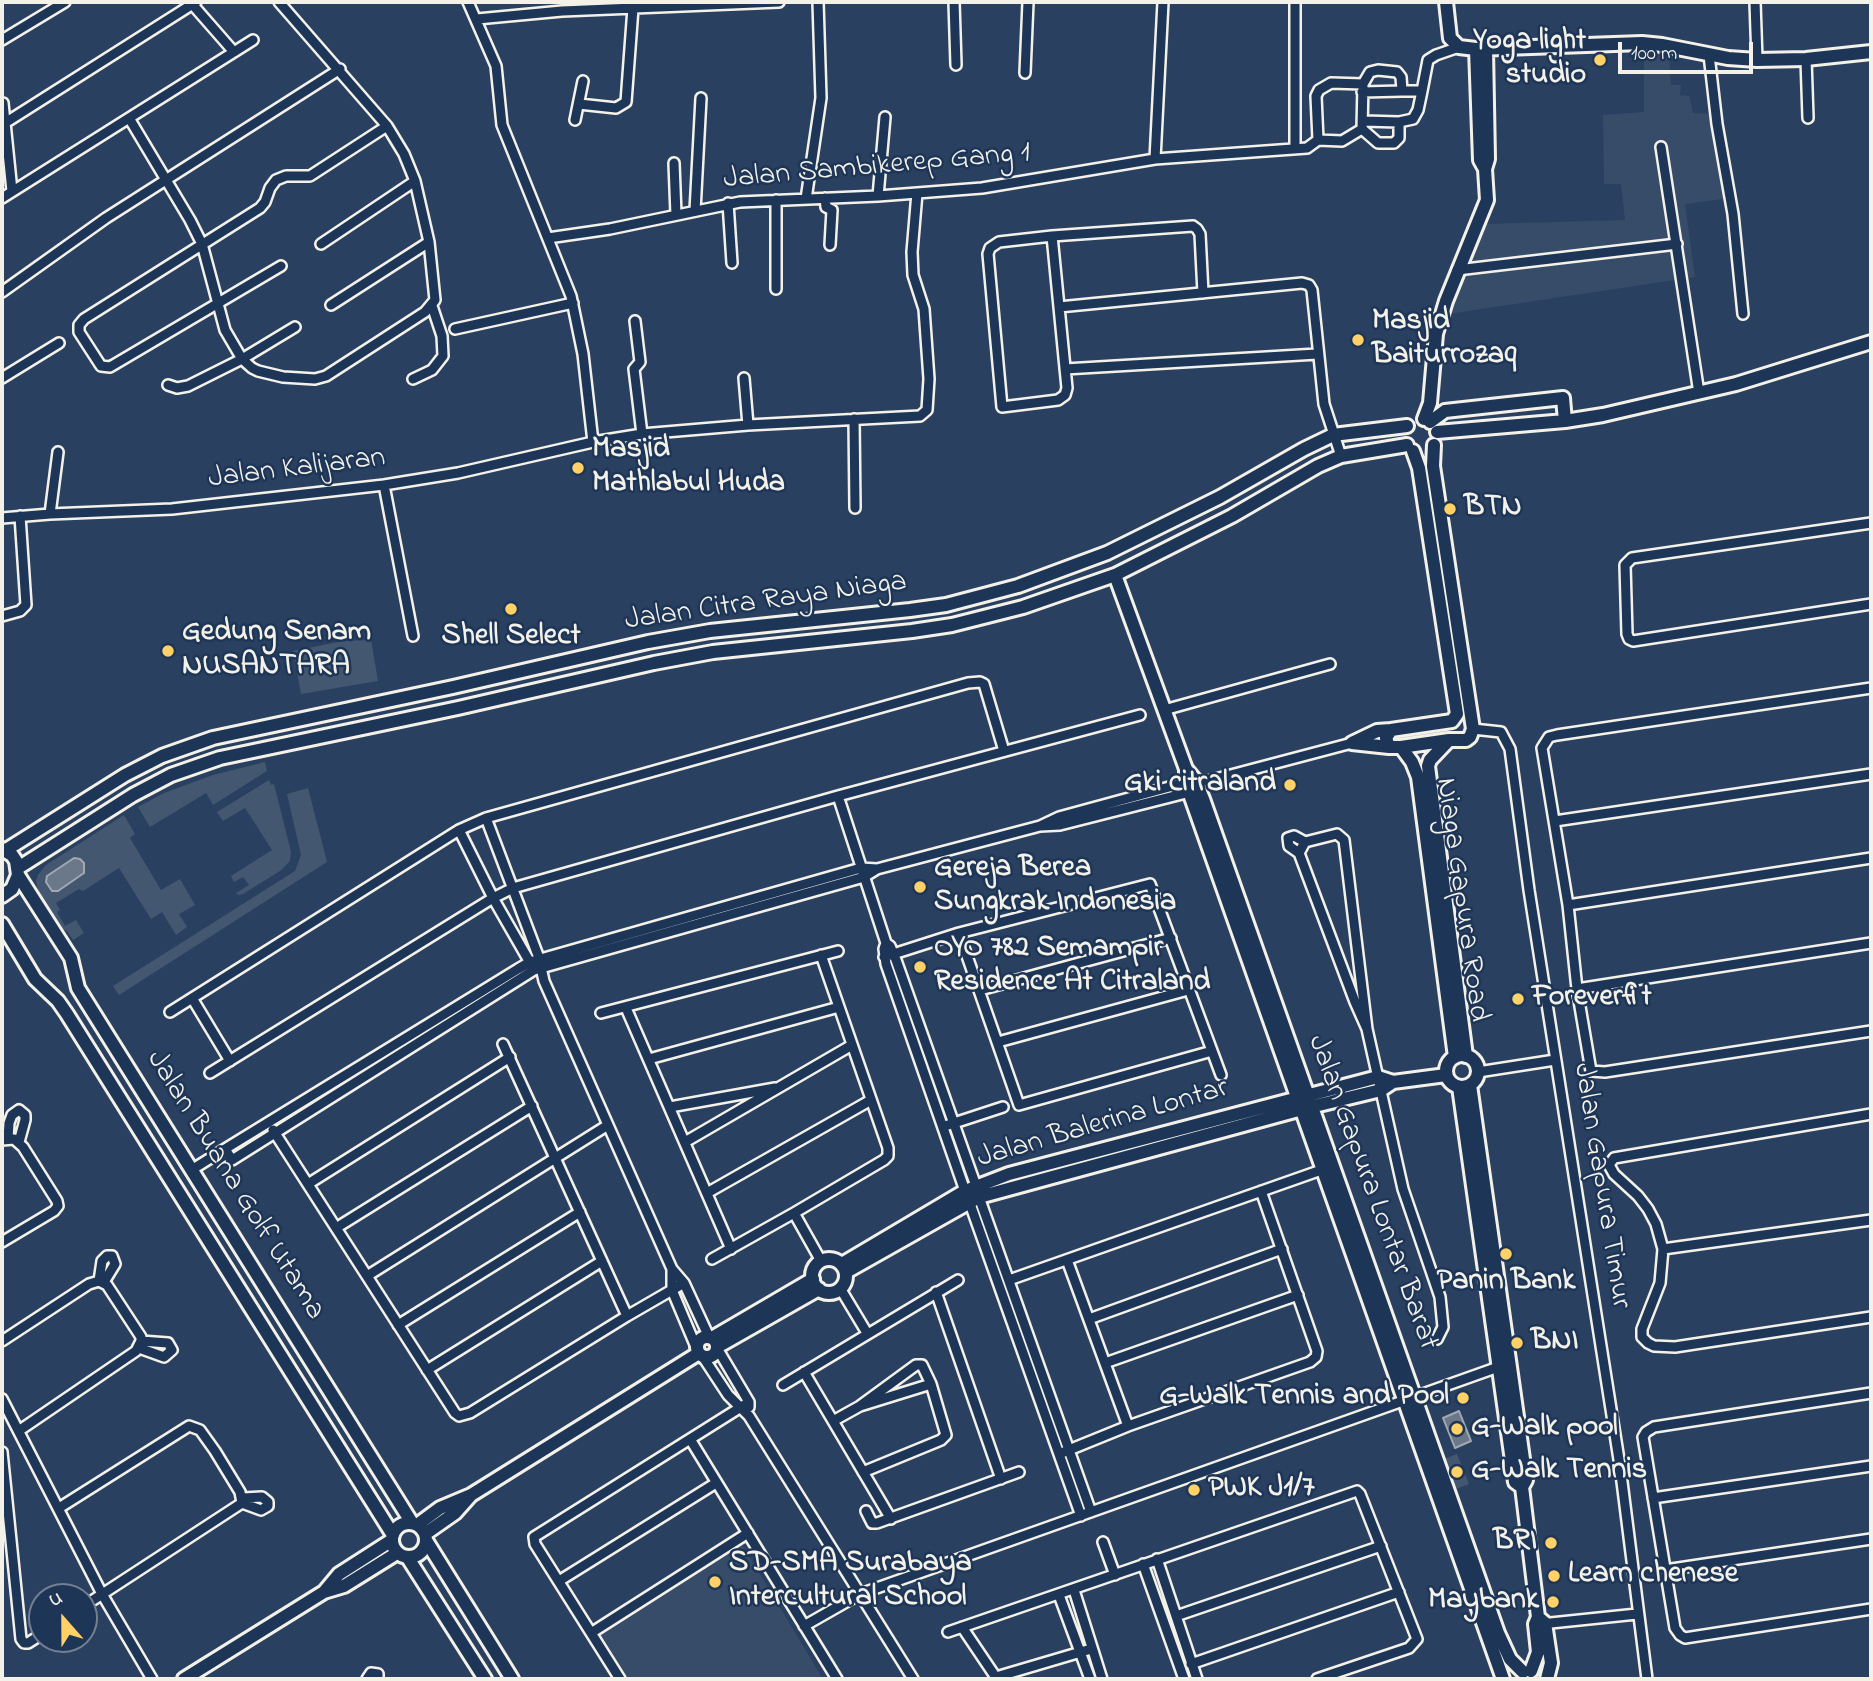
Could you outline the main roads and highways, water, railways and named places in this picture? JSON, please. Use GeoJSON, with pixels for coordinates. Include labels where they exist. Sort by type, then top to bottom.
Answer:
{"type":"FeatureCollection","features":[{"type":"Feature","properties":{"kind":"place","name":"Yoga light studio"},"geometry":{"type":"Point","coordinates":[1600,60]}},
{"type":"Feature","properties":{"kind":"place","name":"Masjid Baiturrozaq"},"geometry":{"type":"Point","coordinates":[1358,340]}},
{"type":"Feature","properties":{"kind":"place","name":"Masjid Mathlabul Huda"},"geometry":{"type":"Point","coordinates":[578,468]}},
{"type":"Feature","properties":{"kind":"place","name":"BTN"},"geometry":{"type":"Point","coordinates":[1450,509]}},
{"type":"Feature","properties":{"kind":"place","name":"Shell Select"},"geometry":{"type":"Point","coordinates":[511,609]}},
{"type":"Feature","properties":{"kind":"place","name":"Gedung Senam NUSANTARA"},"geometry":{"type":"Point","coordinates":[168,651]}},
{"type":"Feature","properties":{"kind":"place","name":"Gki citraland"},"geometry":{"type":"Point","coordinates":[1290,785]}},
{"type":"Feature","properties":{"kind":"place","name":"Gereja Berea Sungkrak Indonesia"},"geometry":{"type":"Point","coordinates":[920,887]}},
{"type":"Feature","properties":{"kind":"place","name":"OYO 782 Semampir Residence At Citraland"},"geometry":{"type":"Point","coordinates":[920,967]}},
{"type":"Feature","properties":{"kind":"place","name":"Foreverfit"},"geometry":{"type":"Point","coordinates":[1518,999]}},
{"type":"Feature","properties":{"kind":"place","name":"Panin Bank"},"geometry":{"type":"Point","coordinates":[1506,1254]}},
{"type":"Feature","properties":{"kind":"place","name":"BNI"},"geometry":{"type":"Point","coordinates":[1517,1343]}},
{"type":"Feature","properties":{"kind":"place","name":"G-Walk Tennis and Pool"},"geometry":{"type":"Point","coordinates":[1463,1398]}},
{"type":"Feature","properties":{"kind":"place","name":"G-Walk pool"},"geometry":{"type":"Point","coordinates":[1457,1429]}},
{"type":"Feature","properties":{"kind":"place","name":"G-Walk Tennis"},"geometry":{"type":"Point","coordinates":[1457,1472]}},
{"type":"Feature","properties":{"kind":"place","name":"PWK J1/7"},"geometry":{"type":"Point","coordinates":[1194,1490]}},
{"type":"Feature","properties":{"kind":"place","name":"BRI"},"geometry":{"type":"Point","coordinates":[1551,1543]}},
{"type":"Feature","properties":{"kind":"place","name":"Learn chenese"},"geometry":{"type":"Point","coordinates":[1554,1576]}},
{"type":"Feature","properties":{"kind":"place","name":"SD-SMA Surabaya Intercultural School"},"geometry":{"type":"Point","coordinates":[715,1582]}},
{"type":"Feature","properties":{"kind":"place","name":"Maybank"},"geometry":{"type":"Point","coordinates":[1553,1602]}}]}
